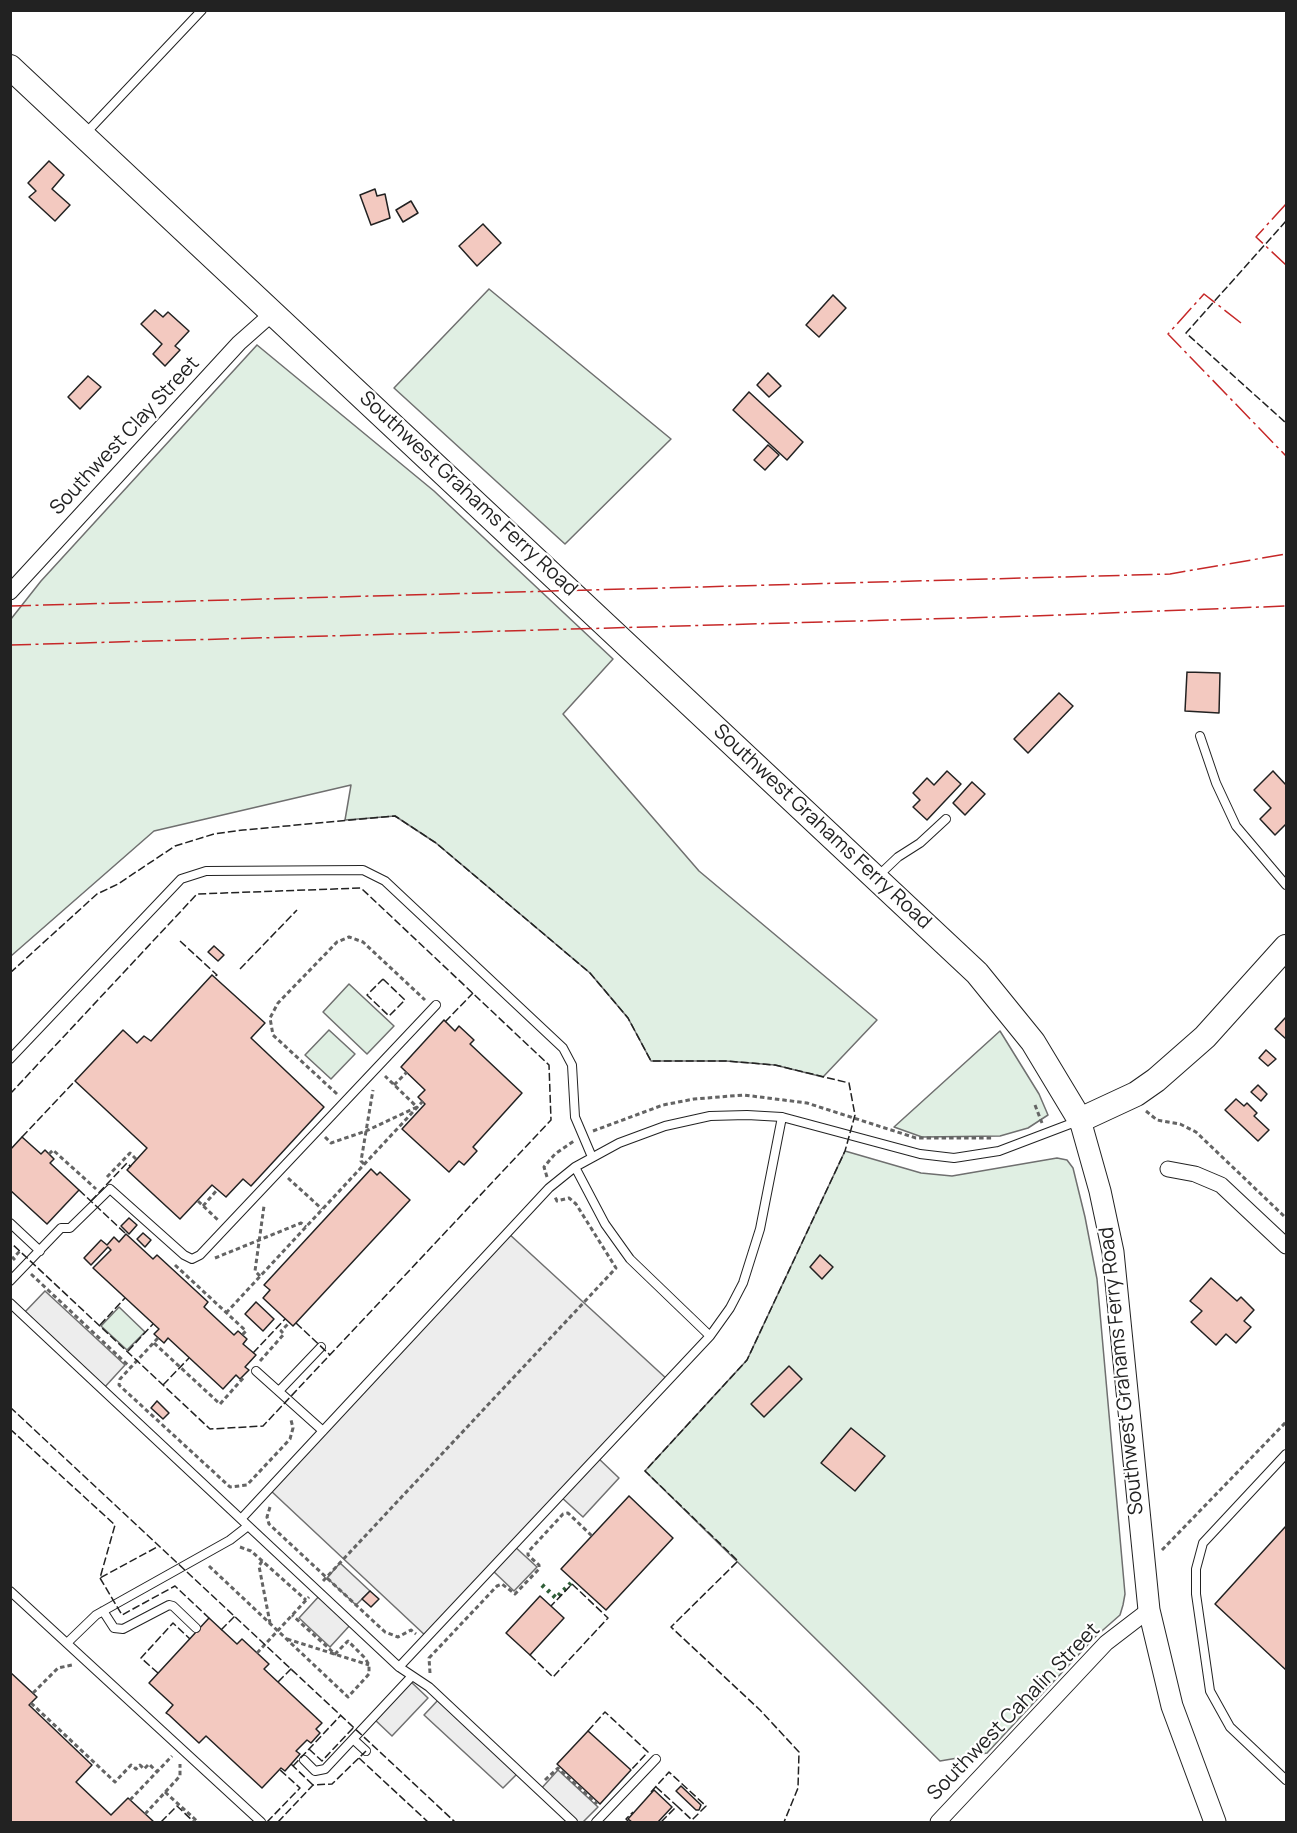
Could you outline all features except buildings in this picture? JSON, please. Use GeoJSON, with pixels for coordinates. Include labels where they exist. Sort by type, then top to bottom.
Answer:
{"type":"FeatureCollection","features":[{"type":"Feature","properties":{"kind":"main road","name":"Southwest Grahams Ferry Road"},"geometry":{"type":"LineString","coordinates":[[10,67],[977,973],[1008,1009],[1052,1070],[1080,1120],[1100,1191],[1113,1252],[1149,1610],[1172,1706],[1215,1822]]}},
{"type":"Feature","properties":{"kind":"main road"},"geometry":{"type":"LineString","coordinates":[[1080,1120],[1136,1094],[1205,1037],[1287,947]]}},
{"type":"Feature","properties":{"kind":"street","name":"Southwest Clay Street"},"geometry":{"type":"LineString","coordinates":[[10,592],[239,343],[274,312]]}},
{"type":"Feature","properties":{"kind":"street"},"geometry":{"type":"LineString","coordinates":[[1168,1169],[1195,1174],[1221,1185],[1287,1246]]}},
{"type":"Feature","properties":{"kind":"street","name":"Southwest Cahalin Street"},"geometry":{"type":"LineString","coordinates":[[938,1822],[1106,1643],[1149,1610]]}},
{"type":"Feature","properties":{"kind":"lane"},"geometry":{"type":"LineString","coordinates":[[84,135],[202,10]]}},
{"type":"Feature","properties":{"kind":"lane"},"geometry":{"type":"LineString","coordinates":[[1200,736],[1216,783],[1236,826],[1287,885]]}},
{"type":"Feature","properties":{"kind":"lane"},"geometry":{"type":"LineString","coordinates":[[876,878],[898,857],[920,843],[946,819]]}},
{"type":"Feature","properties":{"kind":"lane"},"geometry":{"type":"LineString","coordinates":[[10,1059],[181,879],[206,871],[363,870],[385,880],[563,1048],[572,1065],[575,1117],[592,1157]]}},
{"type":"Feature","properties":{"kind":"lane"},"geometry":{"type":"LineString","coordinates":[[10,1281],[62,1228],[73,1226],[102,1195],[112,1189],[184,1255],[192,1259],[200,1255],[435,1006]]}},
{"type":"Feature","properties":{"kind":"lane"},"geometry":{"type":"LineString","coordinates":[[241,1519],[549,1188],[575,1167],[592,1157],[640,1135],[710,1116],[782,1118],[920,1154],[954,1158],[999,1151],[1080,1120]]}},
{"type":"Feature","properties":{"kind":"lane"},"geometry":{"type":"LineString","coordinates":[[399,1667],[710,1336],[730,1308],[752,1257],[760,1229],[782,1118]]}},
{"type":"Feature","properties":{"kind":"lane"},"geometry":{"type":"LineString","coordinates":[[575,1167],[605,1224],[630,1259],[710,1336]]}},
{"type":"Feature","properties":{"kind":"lane"},"geometry":{"type":"LineString","coordinates":[[10,1223],[40,1251]]}},
{"type":"Feature","properties":{"kind":"lane"},"geometry":{"type":"LineString","coordinates":[[10,1303],[399,1667],[429,1687],[573,1822]]}},
{"type":"Feature","properties":{"kind":"lane"},"geometry":{"type":"LineString","coordinates":[[279,1391],[321,1347]]}},
{"type":"Feature","properties":{"kind":"lane"},"geometry":{"type":"LineString","coordinates":[[256,1371],[323,1431]]}},
{"type":"Feature","properties":{"kind":"lane"},"geometry":{"type":"LineString","coordinates":[[1287,1454],[1203,1543],[1196,1569],[1197,1604],[1210,1691],[1230,1727],[1287,1780]]}},
{"type":"Feature","properties":{"kind":"lane"},"geometry":{"type":"LineString","coordinates":[[67,1643],[85,1623],[103,1611],[230,1540],[248,1526]]}},
{"type":"Feature","properties":{"kind":"lane"},"geometry":{"type":"LineString","coordinates":[[10,1591],[261,1822]]}},
{"type":"Feature","properties":{"kind":"lane"},"geometry":{"type":"LineString","coordinates":[[103,1611],[114,1628],[123,1629],[169,1605],[177,1609],[196,1628]]}},
{"type":"Feature","properties":{"kind":"lane"},"geometry":{"type":"LineString","coordinates":[[304,1760],[315,1771],[322,1771],[412,1676]]}},
{"type":"Feature","properties":{"kind":"lane"},"geometry":{"type":"LineString","coordinates":[[353,1739],[366,1751]]}},
{"type":"Feature","properties":{"kind":"lane"},"geometry":{"type":"LineString","coordinates":[[596,1822],[656,1759]]}},
{"type":"Feature","properties":{"kind":"path"},"geometry":{"type":"LineString","coordinates":[[345,1101],[273,1035],[270,1018],[278,1003],[337,942],[349,937],[363,942],[435,1006]]}},
{"type":"Feature","properties":{"kind":"path"},"geometry":{"type":"LineString","coordinates":[[376,1068],[417,1107]]}},
{"type":"Feature","properties":{"kind":"path"},"geometry":{"type":"LineString","coordinates":[[364,1164],[361,1161],[376,1068]]}},
{"type":"Feature","properties":{"kind":"path"},"geometry":{"type":"LineString","coordinates":[[394,1085],[407,1072]]}},
{"type":"Feature","properties":{"kind":"path"},"geometry":{"type":"LineString","coordinates":[[1136,1094],[1150,1117],[1196,1132],[1287,1218]]}},
{"type":"Feature","properties":{"kind":"path"},"geometry":{"type":"LineString","coordinates":[[226,1313],[423,1101]]}},
{"type":"Feature","properties":{"kind":"path"},"geometry":{"type":"LineString","coordinates":[[318,1130],[332,1143],[366,1131],[417,1107]]}},
{"type":"Feature","properties":{"kind":"path"},"geometry":{"type":"LineString","coordinates":[[49,1154],[53,1150],[102,1195]]}},
{"type":"Feature","properties":{"kind":"path"},"geometry":{"type":"LineString","coordinates":[[95,1189],[130,1153],[137,1160]]}},
{"type":"Feature","properties":{"kind":"path"},"geometry":{"type":"LineString","coordinates":[[280,1171],[322,1209]]}},
{"type":"Feature","properties":{"kind":"path"},"geometry":{"type":"LineString","coordinates":[[260,1276],[255,1271],[267,1184]]}},
{"type":"Feature","properties":{"kind":"path"},"geometry":{"type":"LineString","coordinates":[[203,1206],[218,1190]]}},
{"type":"Feature","properties":{"kind":"path"},"geometry":{"type":"LineString","coordinates":[[198,1201],[226,1227]]}},
{"type":"Feature","properties":{"kind":"path"},"geometry":{"type":"LineString","coordinates":[[209,1260],[301,1223],[306,1227]]}},
{"type":"Feature","properties":{"kind":"path"},"geometry":{"type":"LineString","coordinates":[[20,1251],[13,1258],[130,1367]]}},
{"type":"Feature","properties":{"kind":"path"},"geometry":{"type":"LineString","coordinates":[[175,1265],[246,1331],[243,1335]]}},
{"type":"Feature","properties":{"kind":"path"},"geometry":{"type":"LineString","coordinates":[[187,1277],[193,1270]]}},
{"type":"Feature","properties":{"kind":"path"},"geometry":{"type":"LineString","coordinates":[[154,1343],[220,1404],[284,1334],[281,1331],[289,1323]]}},
{"type":"Feature","properties":{"kind":"path"},"geometry":{"type":"LineString","coordinates":[[158,1338],[120,1379],[119,1385],[227,1485],[239,1488],[251,1480],[292,1436],[293,1423],[286,1414]]}},
{"type":"Feature","properties":{"kind":"path"},"geometry":{"type":"LineString","coordinates":[[1143,1561],[1168,1547],[1287,1422]]}},
{"type":"Feature","properties":{"kind":"path"},"geometry":{"type":"LineString","coordinates":[[251,1480],[274,1502],[268,1512],[269,1524],[292,1546],[389,1635],[398,1637],[411,1630],[435,1652]]}},
{"type":"Feature","properties":{"kind":"path"},"geometry":{"type":"LineString","coordinates":[[434,1678],[428,1663],[435,1652],[498,1584],[515,1594],[538,1569],[539,1565],[527,1553],[565,1513],[592,1536]]}},
{"type":"Feature","properties":{"kind":"path"},"geometry":{"type":"LineString","coordinates":[[238,1548],[248,1549],[306,1600]]}},
{"type":"Feature","properties":{"kind":"path"},"geometry":{"type":"LineString","coordinates":[[199,1569],[218,1559]]}},
{"type":"Feature","properties":{"kind":"path"},"geometry":{"type":"LineString","coordinates":[[262,1561],[259,1566],[270,1624]]}},
{"type":"Feature","properties":{"kind":"path"},"geometry":{"type":"LineString","coordinates":[[208,1564],[348,1697],[367,1677],[369,1665]]}},
{"type":"Feature","properties":{"kind":"path"},"geometry":{"type":"LineString","coordinates":[[257,1653],[316,1589]]}},
{"type":"Feature","properties":{"kind":"path"},"geometry":{"type":"LineString","coordinates":[[292,1615],[335,1654]]}},
{"type":"Feature","properties":{"kind":"path"},"geometry":{"type":"LineString","coordinates":[[286,1639],[369,1665]]}},
{"type":"Feature","properties":{"kind":"path"},"geometry":{"type":"LineString","coordinates":[[335,1654],[348,1641],[369,1665]]}},
{"type":"Feature","properties":{"kind":"path"},"geometry":{"type":"LineString","coordinates":[[33,1693],[58,1668],[67,1664],[77,1667]]}},
{"type":"Feature","properties":{"kind":"path"},"geometry":{"type":"LineString","coordinates":[[31,1703],[115,1782],[131,1765],[136,1769],[140,1765],[144,1768],[149,1764],[157,1772]]}},
{"type":"Feature","properties":{"kind":"path"},"geometry":{"type":"LineString","coordinates":[[130,1800],[180,1748]]}},
{"type":"Feature","properties":{"kind":"path"},"geometry":{"type":"LineString","coordinates":[[145,1814],[182,1773],[181,1765],[165,1749]]}},
{"type":"Feature","properties":{"kind":"path"},"geometry":{"type":"LineString","coordinates":[[541,1778],[548,1779],[558,1768],[598,1805]]}},
{"type":"Feature","properties":{"kind":"path"},"geometry":{"type":"LineString","coordinates":[[165,1792],[198,1822]]}},
{"type":"Feature","properties":{"kind":"green space"},"geometry":{"type":"Polygon","coordinates":[[[489,289],[671,439],[565,544],[394,388],[489,289]]]}},
{"type":"Feature","properties":{"kind":"green space"},"geometry":{"type":"Polygon","coordinates":[[[257,345],[434,491],[613,659],[563,714],[699,871],[877,1020],[823,1077],[775,1065],[726,1061],[651,1061],[628,1018],[590,973],[436,843],[395,816],[345,820],[351,785],[154,831],[11,956],[11,619],[41,581],[257,345]]]}},
{"type":"Feature","properties":{"kind":"green space"},"geometry":{"type":"Polygon","coordinates":[[[349,984],[394,1026],[367,1054],[323,1012],[349,984]]]}},
{"type":"Feature","properties":{"kind":"green space"},"geometry":{"type":"Polygon","coordinates":[[[329,1030],[355,1054],[331,1079],[305,1055],[329,1030]]]}},
{"type":"Feature","properties":{"kind":"green space"},"geometry":{"type":"Polygon","coordinates":[[[1000,1031],[1039,1094],[1048,1115],[1028,1128],[1000,1136],[922,1137],[894,1127],[1000,1031]]]}},
{"type":"Feature","properties":{"kind":"green space"},"geometry":{"type":"Polygon","coordinates":[[[845,1151],[921,1173],[952,1176],[1057,1158],[1067,1160],[1073,1168],[1085,1217],[1097,1279],[1125,1594],[1123,1605],[1120,1615],[1095,1637],[987,1753],[940,1761],[645,1471],[747,1360],[845,1151]]]}},
{"type":"Feature","properties":{"kind":"green space"},"geometry":{"type":"Polygon","coordinates":[[[119,1307],[145,1332],[127,1350],[101,1326],[119,1307]]]}},
{"type":"Feature","properties":{"kind":"shaded area"},"geometry":{"type":"Polygon","coordinates":[[[508,1233],[668,1380],[597,1457],[619,1478],[583,1517],[560,1496],[513,1545],[537,1567],[514,1591],[491,1569],[427,1637],[270,1490],[508,1233]]]}},
{"type":"Feature","properties":{"kind":"shaded area"},"geometry":{"type":"Polygon","coordinates":[[[45,1291],[125,1365],[103,1389],[23,1314],[45,1291]]]}},
{"type":"Feature","properties":{"kind":"shaded area"},"geometry":{"type":"Polygon","coordinates":[[[340,1563],[370,1591],[356,1605],[327,1578],[340,1563]]]}},
{"type":"Feature","properties":{"kind":"shaded area"},"geometry":{"type":"Polygon","coordinates":[[[321,1594],[352,1623],[330,1647],[299,1618],[321,1594]]]}},
{"type":"Feature","properties":{"kind":"shaded area"},"geometry":{"type":"Polygon","coordinates":[[[409,1680],[428,1698],[392,1736],[373,1718],[409,1680]]]}},
{"type":"Feature","properties":{"kind":"shaded area"},"geometry":{"type":"Polygon","coordinates":[[[440,1698],[519,1772],[503,1788],[424,1715],[440,1698]]]}},
{"type":"Feature","properties":{"kind":"shaded area"},"geometry":{"type":"Polygon","coordinates":[[[558,1770],[598,1807],[583,1822],[573,1822],[539,1791],[558,1770]]]}},
{"type":"Feature","properties":{"kind":"hedge"},"geometry":{"type":"LineString","coordinates":[[542,1585],[556,1598],[571,1583]]}},
{"type":"Feature","properties":{"kind":"fence"},"geometry":{"type":"LineString","coordinates":[[1286,221],[1186,333],[1286,423]]}},
{"type":"Feature","properties":{"kind":"fence"},"geometry":{"type":"LineString","coordinates":[[10,973],[97,894],[118,884],[175,846],[214,834],[243,830],[395,816],[436,843],[590,973],[628,1018],[651,1061],[726,1061],[775,1065],[849,1083],[855,1115],[845,1151],[747,1360],[645,1471],[738,1561],[671,1627],[760,1710],[799,1752],[798,1788],[784,1822]]}},
{"type":"Feature","properties":{"kind":"fence"},"geometry":{"type":"LineString","coordinates":[[10,1094],[197,894],[361,888],[549,1065],[551,1120],[263,1426],[210,1429],[10,1242]]}},
{"type":"Feature","properties":{"kind":"fence"},"geometry":{"type":"LineString","coordinates":[[240,969],[297,910]]}},
{"type":"Feature","properties":{"kind":"fence"},"geometry":{"type":"LineString","coordinates":[[180,941],[217,975],[214,977]]}},
{"type":"Feature","properties":{"kind":"fence"},"geometry":{"type":"LineString","coordinates":[[383,979],[405,1000],[389,1016],[367,995],[383,979]]}},
{"type":"Feature","properties":{"kind":"fence"},"geometry":{"type":"LineString","coordinates":[[445,1022],[473,993]]}},
{"type":"Feature","properties":{"kind":"fence"},"geometry":{"type":"LineString","coordinates":[[22,1137],[75,1081]]}},
{"type":"Feature","properties":{"kind":"fence"},"geometry":{"type":"LineString","coordinates":[[91,1201],[127,1163],[131,1167]]}},
{"type":"Feature","properties":{"kind":"fence"},"geometry":{"type":"LineString","coordinates":[[79,1190],[126,1234]]}},
{"type":"Feature","properties":{"kind":"fence"},"geometry":{"type":"LineString","coordinates":[[100,1325],[125,1298]]}},
{"type":"Feature","properties":{"kind":"fence"},"geometry":{"type":"LineString","coordinates":[[253,1353],[285,1319]]}},
{"type":"Feature","properties":{"kind":"fence"},"geometry":{"type":"LineString","coordinates":[[296,1323],[330,1355]]}},
{"type":"Feature","properties":{"kind":"fence"},"geometry":{"type":"LineString","coordinates":[[128,1351],[153,1324]]}},
{"type":"Feature","properties":{"kind":"fence"},"geometry":{"type":"LineString","coordinates":[[163,1385],[189,1358]]}},
{"type":"Feature","properties":{"kind":"fence"},"geometry":{"type":"LineString","coordinates":[[10,1407],[455,1822]]}},
{"type":"Feature","properties":{"kind":"fence"},"geometry":{"type":"LineString","coordinates":[[10,1429],[115,1525],[100,1578],[159,1546]]}},
{"type":"Feature","properties":{"kind":"fence"},"geometry":{"type":"LineString","coordinates":[[100,1578],[122,1615],[175,1586],[209,1618]]}},
{"type":"Feature","properties":{"kind":"fence"},"geometry":{"type":"LineString","coordinates":[[530,1655],[553,1677],[608,1618],[572,1584],[551,1606]]}},
{"type":"Feature","properties":{"kind":"fence"},"geometry":{"type":"LineString","coordinates":[[221,1630],[236,1615]]}},
{"type":"Feature","properties":{"kind":"fence"},"geometry":{"type":"LineString","coordinates":[[158,1673],[141,1658],[173,1623],[190,1639]]}},
{"type":"Feature","properties":{"kind":"fence"},"geometry":{"type":"LineString","coordinates":[[278,1682],[292,1668]]}},
{"type":"Feature","properties":{"kind":"fence"},"geometry":{"type":"LineString","coordinates":[[588,1731],[605,1712],[648,1752],[631,1770]]}},
{"type":"Feature","properties":{"kind":"fence"},"geometry":{"type":"LineString","coordinates":[[293,1766],[341,1715]]}},
{"type":"Feature","properties":{"kind":"fence"},"geometry":{"type":"LineString","coordinates":[[309,1749],[322,1761],[354,1727]]}},
{"type":"Feature","properties":{"kind":"fence"},"geometry":{"type":"LineString","coordinates":[[278,1822],[313,1785],[332,1784],[366,1751]]}},
{"type":"Feature","properties":{"kind":"fence"},"geometry":{"type":"LineString","coordinates":[[359,1758],[428,1822]]}},
{"type":"Feature","properties":{"kind":"fence"},"geometry":{"type":"LineString","coordinates":[[291,1764],[313,1785]]}},
{"type":"Feature","properties":{"kind":"fence"},"geometry":{"type":"LineString","coordinates":[[267,1822],[300,1788],[279,1769]]}},
{"type":"Feature","properties":{"kind":"fence"},"geometry":{"type":"LineString","coordinates":[[651,1792],[669,1772],[706,1806],[692,1820],[677,1806],[661,1822]]}},
{"type":"Feature","properties":{"kind":"fence"},"geometry":{"type":"LineString","coordinates":[[656,1787],[677,1806]]}},
{"type":"Feature","properties":{"kind":"fence"},"geometry":{"type":"LineString","coordinates":[[161,1822],[177,1806],[194,1822]]}},
{"type":"Feature","properties":{"kind":"fence"},"geometry":{"type":"LineString","coordinates":[[629,1822],[626,1819],[633,1812]]}},
{"type":"Feature","properties":{"kind":"power"},"geometry":{"type":"LineString","coordinates":[[1286,204],[1256,237],[1286,265]]}},
{"type":"Feature","properties":{"kind":"power"},"geometry":{"type":"LineString","coordinates":[[1241,323],[1204,294],[1168,334],[1286,456]]}},
{"type":"Feature","properties":{"kind":"power"},"geometry":{"type":"LineString","coordinates":[[10,606],[1170,574],[1286,554]]}},
{"type":"Feature","properties":{"kind":"power"},"geometry":{"type":"LineString","coordinates":[[10,645],[1033,616],[1286,606]]}}]}
